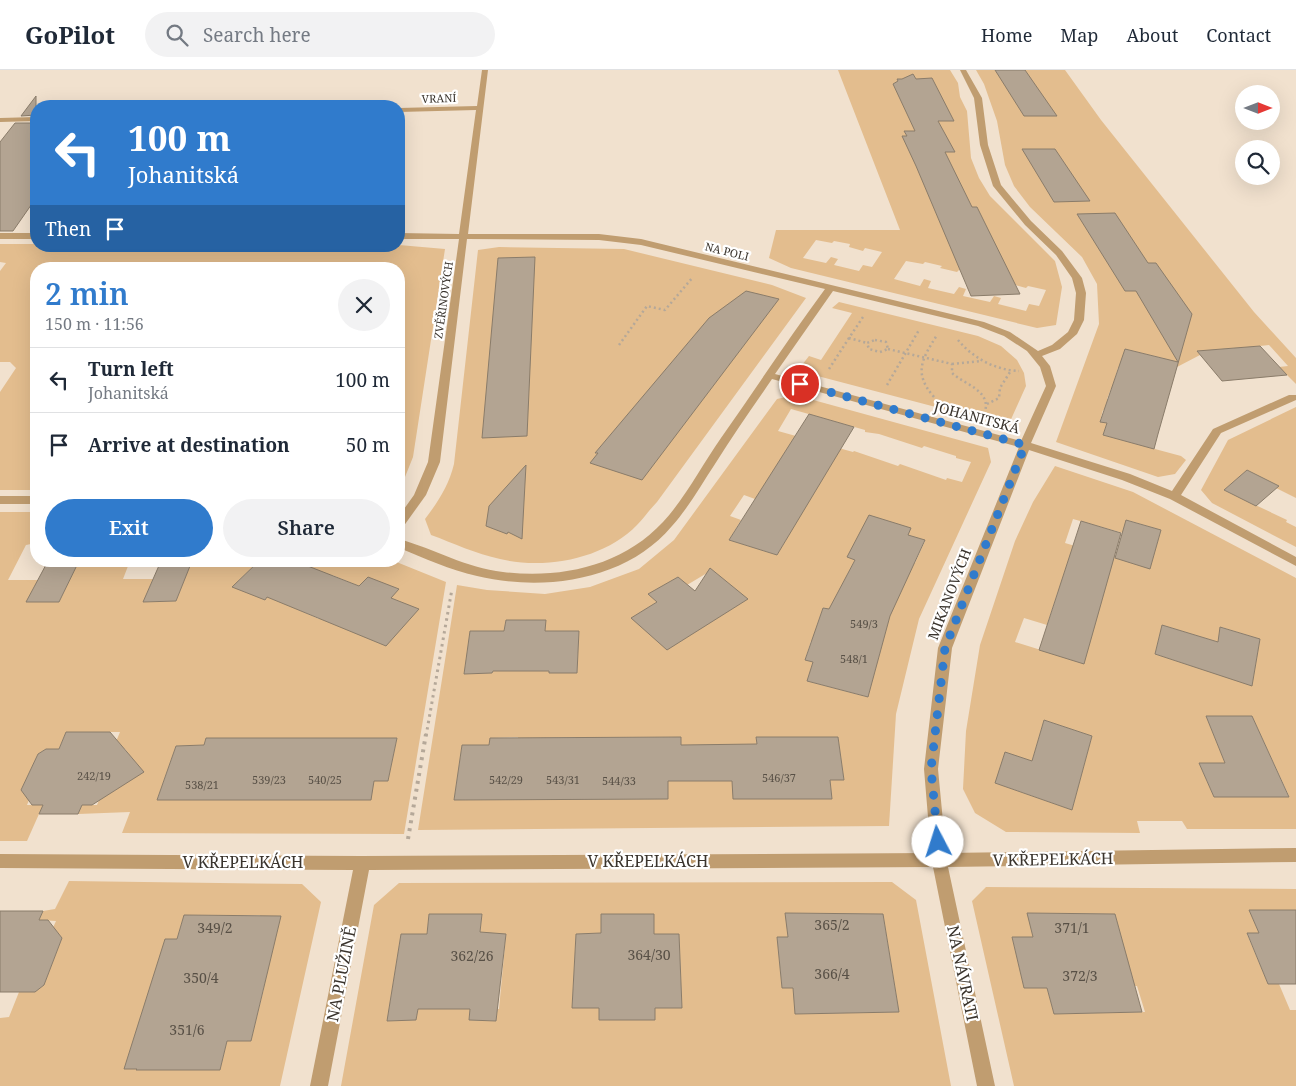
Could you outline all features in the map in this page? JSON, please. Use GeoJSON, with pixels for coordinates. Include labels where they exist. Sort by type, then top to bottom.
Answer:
{"type":"FeatureCollection","features":[{"type":"Feature","properties":{"kind":"street","name":"ZVĚŘINOVÝCH"},"geometry":{"type":"LineString","coordinates":[[405,517],[426,485],[434,462],[485,70]]}},
{"type":"Feature","properties":{"kind":"street"},"geometry":{"type":"LineString","coordinates":[[963,70],[978,98],[984,145],[997,186],[1028,223],[1059,253],[1077,278],[1081,293],[1079,320],[1072,334],[1056,347],[1036,355]]}},
{"type":"Feature","properties":{"kind":"street","name":"VRANÍ"},"geometry":{"type":"LineString","coordinates":[[405,110],[480,108]]}},
{"type":"Feature","properties":{"kind":"street"},"geometry":{"type":"LineString","coordinates":[[0,120],[30,119]]}},
{"type":"Feature","properties":{"kind":"street"},"geometry":{"type":"LineString","coordinates":[[0,236],[30,236]]}},
{"type":"Feature","properties":{"kind":"street","name":"NA POLI"},"geometry":{"type":"LineString","coordinates":[[405,236],[619,238],[641,242],[981,324],[1007,334],[1032,349],[1036,355]]}},
{"type":"Feature","properties":{"kind":"street"},"geometry":{"type":"LineString","coordinates":[[405,545],[479,572],[517,578],[556,577],[602,569],[640,549],[667,525],[769,375],[832,288]]}},
{"type":"Feature","properties":{"kind":"street","name":"MIKANOVÝCH"},"geometry":{"type":"LineString","coordinates":[[939,860],[931,769],[945,648],[1050,386],[1045,366],[1036,355]]}},
{"type":"Feature","properties":{"kind":"street","name":"JOHANITSKÁ"},"geometry":{"type":"LineString","coordinates":[[769,375],[1025,445],[1126,477],[1174,496],[1296,562]]}},
{"type":"Feature","properties":{"kind":"street"},"geometry":{"type":"LineString","coordinates":[[1174,496],[1217,431],[1293,397]]}},
{"type":"Feature","properties":{"kind":"street"},"geometry":{"type":"LineString","coordinates":[[0,500],[30,500]]}},
{"type":"Feature","properties":{"kind":"street","name":"V KŘEPELKÁCH"},"geometry":{"type":"LineString","coordinates":[[0,861],[939,860],[1296,855]]}},
{"type":"Feature","properties":{"kind":"street","name":"NA NÁVRATI"},"geometry":{"type":"LineString","coordinates":[[939,860],[986,1086]]}},
{"type":"Feature","properties":{"kind":"street","name":"NA PLUŽINĚ"},"geometry":{"type":"LineString","coordinates":[[319,1086],[362,862]]}},
{"type":"Feature","properties":{"kind":"path"},"geometry":{"type":"LineString","coordinates":[[619,345],[647,306],[666,310],[697,273]]}},
{"type":"Feature","properties":{"kind":"path"},"geometry":{"type":"LineString","coordinates":[[829,370],[864,316]]}},
{"type":"Feature","properties":{"kind":"path"},"geometry":{"type":"LineString","coordinates":[[880,384],[887,386],[920,330],[910,328]]}},
{"type":"Feature","properties":{"kind":"path"},"geometry":{"type":"LineString","coordinates":[[937,400],[922,382],[920,370],[923,358],[938,333]]}},
{"type":"Feature","properties":{"kind":"path"},"geometry":{"type":"LineString","coordinates":[[956,337],[964,349],[983,361],[1010,372],[1019,371]]}},
{"type":"Feature","properties":{"kind":"path"},"geometry":{"type":"LineString","coordinates":[[849,338],[867,343],[881,340],[888,345],[888,349]]}},
{"type":"Feature","properties":{"kind":"path"},"geometry":{"type":"LineString","coordinates":[[867,343],[869,349],[874,351],[880,352],[888,349],[952,364],[983,361]]}},
{"type":"Feature","properties":{"kind":"path"},"geometry":{"type":"LineString","coordinates":[[952,364],[952,373],[957,379],[973,386],[985,397],[987,404],[984,414]]}},
{"type":"Feature","properties":{"kind":"path"},"geometry":{"type":"LineString","coordinates":[[987,404],[1000,398],[1000,388],[1010,372]]}},
{"type":"Feature","properties":{"kind":"path"},"geometry":{"type":"LineString","coordinates":[[404,861],[456,565]]}},
{"type":"Feature","properties":{"kind":"shaded area"},"geometry":{"type":"Polygon","coordinates":[[[838,70],[950,70],[958,83],[960,97],[967,111],[971,158],[979,178],[990,196],[1055,261],[1062,287],[1056,325],[1037,328],[791,268],[769,258],[776,230],[900,230],[838,70]],[[816,240],[803,258],[826,263],[831,257],[838,259],[834,265],[859,271],[863,265],[872,267],[882,252],[865,248],[863,251],[849,247],[850,244],[816,240]],[[906,261],[894,279],[920,286],[924,279],[931,281],[928,288],[954,294],[959,287],[966,289],[963,296],[990,302],[994,296],[1001,298],[998,304],[1026,311],[1029,304],[1039,306],[1046,290],[1028,286],[1026,288],[959,270],[957,272],[940,268],[942,266],[925,262],[923,264],[906,261]]]}},
{"type":"Feature","properties":{"kind":"shaded area"},"geometry":{"type":"Polygon","coordinates":[[[976,70],[1065,70],[1101,120],[1254,312],[1296,358],[1296,384],[1279,367],[1288,366],[1269,345],[1251,347],[1237,352],[1234,348],[1216,350],[1218,353],[1200,355],[1177,367],[1161,363],[1162,358],[1125,349],[1122,359],[1128,360],[1125,369],[1118,368],[1115,378],[1118,390],[1111,389],[1107,399],[1114,401],[1110,412],[1103,410],[1100,421],[1107,423],[1103,435],[1181,456],[1186,460],[1175,474],[1158,477],[1056,442],[1099,324],[1097,284],[1082,257],[1030,207],[1014,186],[1005,165],[997,121],[984,84],[976,70]]]}},
{"type":"Feature","properties":{"kind":"shaded area"},"geometry":{"type":"Polygon","coordinates":[[[0,244],[30,244],[30,252],[405,252],[405,246],[445,249],[413,457],[405,477],[405,262],[30,262],[30,490],[0,490],[0,392],[16,368],[10,362],[0,362],[0,271],[6,263],[0,262],[0,244]]]}},
{"type":"Feature","properties":{"kind":"shaded area"},"geometry":{"type":"Polygon","coordinates":[[[499,247],[624,249],[772,285],[806,298],[657,502],[640,522],[623,537],[608,546],[591,554],[573,559],[536,563],[517,562],[491,557],[431,535],[425,519],[442,493],[454,464],[478,250],[499,247]]]}},
{"type":"Feature","properties":{"kind":"shaded area"},"geometry":{"type":"Polygon","coordinates":[[[839,302],[978,336],[1001,346],[1017,360],[1024,373],[1026,386],[1008,426],[810,374],[802,365],[809,356],[821,360],[852,313],[832,308],[839,302]]]}},
{"type":"Feature","properties":{"kind":"shaded area"},"geometry":{"type":"Polygon","coordinates":[[[795,395],[988,448],[991,462],[919,619],[896,714],[889,826],[418,830],[457,585],[487,590],[545,594],[590,587],[639,569],[674,540],[777,399],[795,395]],[[791,409],[778,431],[898,466],[900,464],[946,480],[947,478],[962,482],[971,462],[924,446],[922,448],[791,409]],[[744,495],[730,516],[741,520],[729,540],[777,555],[786,540],[755,499],[744,495]],[[925,541],[847,557],[855,560],[847,575],[901,592],[897,557],[915,563],[925,541]],[[712,570],[687,585],[678,577],[649,594],[657,602],[632,618],[729,611],[747,599],[712,570]],[[823,608],[817,625],[819,643],[811,641],[805,660],[813,662],[807,681],[867,697],[876,668],[858,655],[878,660],[885,633],[869,619],[823,608]],[[506,620],[504,631],[471,631],[464,674],[492,673],[493,671],[577,673],[579,631],[545,631],[506,620]],[[518,737],[491,738],[489,745],[462,745],[454,800],[668,799],[668,781],[681,737],[600,737],[599,745],[573,737],[545,738],[518,745],[518,737]],[[756,737],[757,744],[789,799],[832,799],[830,780],[844,780],[838,737],[756,737]]]}},
{"type":"Feature","properties":{"kind":"shaded area"},"geometry":{"type":"Polygon","coordinates":[[[1296,407],[1296,498],[1276,488],[1279,486],[1247,470],[1224,490],[1287,520],[1286,522],[1296,527],[1296,547],[1212,503],[1201,490],[1228,440],[1296,407]]]}},
{"type":"Feature","properties":{"kind":"shaded area"},"geometry":{"type":"Polygon","coordinates":[[[1055,466],[1133,492],[1296,578],[1296,829],[1187,829],[1182,821],[1137,821],[1140,833],[1006,832],[975,813],[963,789],[966,731],[980,645],[1015,541],[1033,502],[1055,466]],[[1073,519],[1065,543],[1150,568],[1161,530],[1127,520],[1123,533],[1073,519]],[[1058,591],[1047,625],[1024,618],[1015,642],[1057,655],[1058,591]],[[1162,625],[1155,654],[1252,685],[1260,639],[1221,627],[1218,642],[1162,625]],[[1206,716],[1225,763],[1199,763],[1214,797],[1289,796],[1252,716],[1206,716]],[[1044,720],[1032,761],[995,783],[1072,810],[1092,736],[1044,720]]]}},
{"type":"Feature","properties":{"kind":"shaded area"},"geometry":{"type":"Polygon","coordinates":[[[0,512],[30,512],[30,544],[26,545],[8,580],[38,580],[59,602],[76,567],[128,567],[123,579],[153,579],[144,602],[176,601],[190,567],[253,567],[238,581],[252,587],[264,600],[298,567],[405,567],[405,565],[446,582],[404,834],[122,833],[130,812],[78,814],[82,805],[97,805],[101,795],[116,790],[129,754],[125,749],[113,749],[120,732],[66,732],[59,749],[46,749],[38,754],[21,790],[31,795],[27,805],[43,805],[27,841],[0,841],[0,512]],[[332,575],[299,610],[319,619],[321,616],[391,598],[368,577],[359,586],[332,575]],[[206,738],[204,745],[176,746],[157,800],[200,800],[206,782],[213,800],[370,800],[374,781],[388,781],[397,738],[206,738]]]}},
{"type":"Feature","properties":{"kind":"shaded area"},"geometry":{"type":"Polygon","coordinates":[[[69,881],[302,884],[321,902],[280,1086],[0,1086],[0,1018],[9,1017],[19,992],[34,992],[44,985],[62,938],[57,932],[51,932],[56,921],[39,920],[43,911],[55,909],[69,881]],[[184,915],[177,939],[165,940],[137,1070],[220,1070],[227,1041],[251,1041],[264,988],[260,915],[184,915]]]}},
{"type":"Feature","properties":{"kind":"shaded area"},"geometry":{"type":"Polygon","coordinates":[[[892,882],[916,900],[951,1086],[341,1086],[374,905],[399,883],[892,882]],[[786,913],[788,937],[777,937],[782,988],[793,988],[796,1014],[899,1012],[883,914],[786,913]],[[429,914],[427,934],[401,934],[389,1009],[389,1021],[416,1020],[418,1009],[470,1009],[469,1020],[496,1021],[497,1009],[499,1009],[506,934],[480,934],[482,914],[429,914]],[[601,914],[601,933],[576,934],[572,1008],[599,1008],[599,1020],[655,1020],[655,1008],[682,1008],[679,934],[654,934],[653,914],[601,914]]]}},
{"type":"Feature","properties":{"kind":"shaded area"},"geometry":{"type":"Polygon","coordinates":[[[986,887],[1296,889],[1296,910],[1249,910],[1259,933],[1247,934],[1268,984],[1279,984],[1290,1010],[1296,1010],[1296,1086],[1014,1086],[972,901],[986,887]],[[1028,913],[1033,937],[1012,937],[1024,987],[1047,988],[1054,1014],[1145,1012],[1137,986],[1125,986],[1121,937],[1115,914],[1028,913]]]}},
{"type":"Feature","properties":{"kind":"building"},"geometry":{"type":"Polygon","coordinates":[[[995,70],[1025,70],[1057,116],[1024,116],[995,70]]]}},
{"type":"Feature","properties":{"kind":"building"},"geometry":{"type":"Polygon","coordinates":[[[913,74],[916,79],[932,78],[954,121],[938,121],[955,152],[945,152],[972,207],[977,207],[1020,294],[971,296],[902,136],[907,136],[904,131],[915,131],[893,84],[898,81],[897,79],[913,74]]]}},
{"type":"Feature","properties":{"kind":"building"},"geometry":{"type":"Polygon","coordinates":[[[30,104],[30,115],[21,116],[30,104]]]}},
{"type":"Feature","properties":{"kind":"building"},"geometry":{"type":"Polygon","coordinates":[[[15,123],[30,123],[30,207],[13,231],[0,231],[0,142],[15,123]]]}},
{"type":"Feature","properties":{"kind":"building"},"geometry":{"type":"Polygon","coordinates":[[[1022,149],[1055,149],[1090,201],[1054,202],[1022,149]]]}},
{"type":"Feature","properties":{"kind":"building"},"geometry":{"type":"Polygon","coordinates":[[[1115,213],[1148,263],[1156,263],[1192,314],[1154,449],[1103,435],[1107,423],[1100,422],[1125,349],[1178,362],[1136,291],[1125,291],[1077,214],[1115,213]]]}},
{"type":"Feature","properties":{"kind":"building"},"geometry":{"type":"Polygon","coordinates":[[[535,257],[527,436],[482,438],[498,258],[535,257]]]}},
{"type":"Feature","properties":{"kind":"building"},"geometry":{"type":"Polygon","coordinates":[[[746,291],[779,299],[642,480],[590,463],[598,453],[595,453],[709,318],[746,291]]]}},
{"type":"Feature","properties":{"kind":"building"},"geometry":{"type":"Polygon","coordinates":[[[1260,346],[1287,375],[1222,381],[1197,351],[1260,346]]]}},
{"type":"Feature","properties":{"kind":"building"},"geometry":{"type":"Polygon","coordinates":[[[809,414],[854,427],[777,555],[729,540],[809,414]]]}},
{"type":"Feature","properties":{"kind":"building"},"geometry":{"type":"Polygon","coordinates":[[[526,465],[522,539],[508,532],[507,534],[486,526],[489,506],[526,465]]]}},
{"type":"Feature","properties":{"kind":"building"},"geometry":{"type":"Polygon","coordinates":[[[1247,470],[1279,486],[1256,506],[1224,490],[1247,470]]]}},
{"type":"Feature","properties":{"kind":"building"},"geometry":{"type":"Polygon","coordinates":[[[869,515],[911,528],[908,535],[925,540],[890,616],[868,697],[807,681],[813,662],[805,660],[823,608],[829,609],[855,560],[847,557],[869,515]]]}},
{"type":"Feature","properties":{"kind":"building"},"geometry":{"type":"Polygon","coordinates":[[[1126,520],[1161,530],[1150,569],[1115,558],[1126,520]]]}},
{"type":"Feature","properties":{"kind":"building"},"geometry":{"type":"Polygon","coordinates":[[[1081,521],[1121,533],[1084,664],[1039,650],[1081,521]]]}},
{"type":"Feature","properties":{"kind":"building"},"geometry":{"type":"Polygon","coordinates":[[[45,567],[76,567],[59,602],[26,602],[45,567]]]}},
{"type":"Feature","properties":{"kind":"building"},"geometry":{"type":"Polygon","coordinates":[[[158,567],[190,567],[176,601],[143,602],[158,567]]]}},
{"type":"Feature","properties":{"kind":"building"},"geometry":{"type":"Polygon","coordinates":[[[253,567],[310,567],[359,586],[368,577],[399,589],[391,598],[419,609],[386,646],[267,597],[265,600],[232,587],[253,567]]]}},
{"type":"Feature","properties":{"kind":"building"},"geometry":{"type":"Polygon","coordinates":[[[710,568],[748,599],[667,650],[631,618],[657,602],[648,594],[678,577],[695,591],[710,568]]]}},
{"type":"Feature","properties":{"kind":"building"},"geometry":{"type":"Polygon","coordinates":[[[506,620],[546,620],[545,631],[579,631],[577,673],[493,671],[492,673],[464,674],[470,631],[504,631],[506,620]]]}},
{"type":"Feature","properties":{"kind":"building"},"geometry":{"type":"Polygon","coordinates":[[[1162,625],[1218,642],[1220,627],[1260,639],[1252,686],[1155,654],[1162,625]]]}},
{"type":"Feature","properties":{"kind":"building"},"geometry":{"type":"Polygon","coordinates":[[[1206,716],[1252,716],[1289,797],[1214,797],[1199,763],[1225,763],[1206,716]]]}},
{"type":"Feature","properties":{"kind":"building"},"geometry":{"type":"Polygon","coordinates":[[[1044,720],[1092,736],[1072,810],[995,783],[1005,752],[1032,761],[1044,720]]]}},
{"type":"Feature","properties":{"kind":"building"},"geometry":{"type":"Polygon","coordinates":[[[66,732],[110,732],[144,772],[92,805],[82,805],[78,814],[39,814],[43,805],[32,805],[21,790],[38,754],[46,749],[59,749],[66,732]]]}},
{"type":"Feature","properties":{"kind":"building"},"geometry":{"type":"Polygon","coordinates":[[[681,737],[681,745],[757,744],[756,737],[838,737],[844,780],[830,780],[832,799],[733,799],[732,781],[668,781],[668,799],[454,800],[462,745],[489,745],[490,738],[681,737]]]}},
{"type":"Feature","properties":{"kind":"building"},"geometry":{"type":"Polygon","coordinates":[[[206,738],[397,738],[388,781],[374,781],[371,800],[157,800],[176,746],[204,745],[206,738]]]}},
{"type":"Feature","properties":{"kind":"building"},"geometry":{"type":"Polygon","coordinates":[[[1249,910],[1296,910],[1296,984],[1268,984],[1247,933],[1259,933],[1249,910]]]}},
{"type":"Feature","properties":{"kind":"building"},"geometry":{"type":"Polygon","coordinates":[[[0,911],[43,911],[39,920],[48,920],[62,938],[44,985],[35,992],[0,992],[0,911]]]}},
{"type":"Feature","properties":{"kind":"building"},"geometry":{"type":"Polygon","coordinates":[[[785,913],[883,914],[899,1012],[795,1014],[793,988],[782,988],[777,937],[788,937],[785,913]]]}},
{"type":"Feature","properties":{"kind":"building"},"geometry":{"type":"Polygon","coordinates":[[[1027,913],[1115,914],[1142,1012],[1054,1014],[1047,988],[1024,988],[1012,937],[1033,937],[1027,913]]]}},
{"type":"Feature","properties":{"kind":"building"},"geometry":{"type":"Polygon","coordinates":[[[429,914],[482,914],[480,932],[506,934],[496,1021],[469,1020],[470,1009],[418,1009],[416,1020],[387,1021],[401,934],[427,934],[429,914]]]}},
{"type":"Feature","properties":{"kind":"building"},"geometry":{"type":"Polygon","coordinates":[[[601,914],[654,914],[654,934],[679,934],[682,1008],[655,1008],[655,1020],[599,1020],[599,1008],[572,1008],[576,934],[601,933],[601,914]]]}},
{"type":"Feature","properties":{"kind":"building"},"geometry":{"type":"Polygon","coordinates":[[[184,915],[281,916],[251,1041],[227,1041],[220,1070],[124,1069],[165,939],[177,939],[184,915]]]}},
{"type":"Feature","properties":{"kind":"route"},"geometry":{"type":"LineString","coordinates":[[800,384],[1025,445],[945,648],[931,769],[938,842]]}}]}
